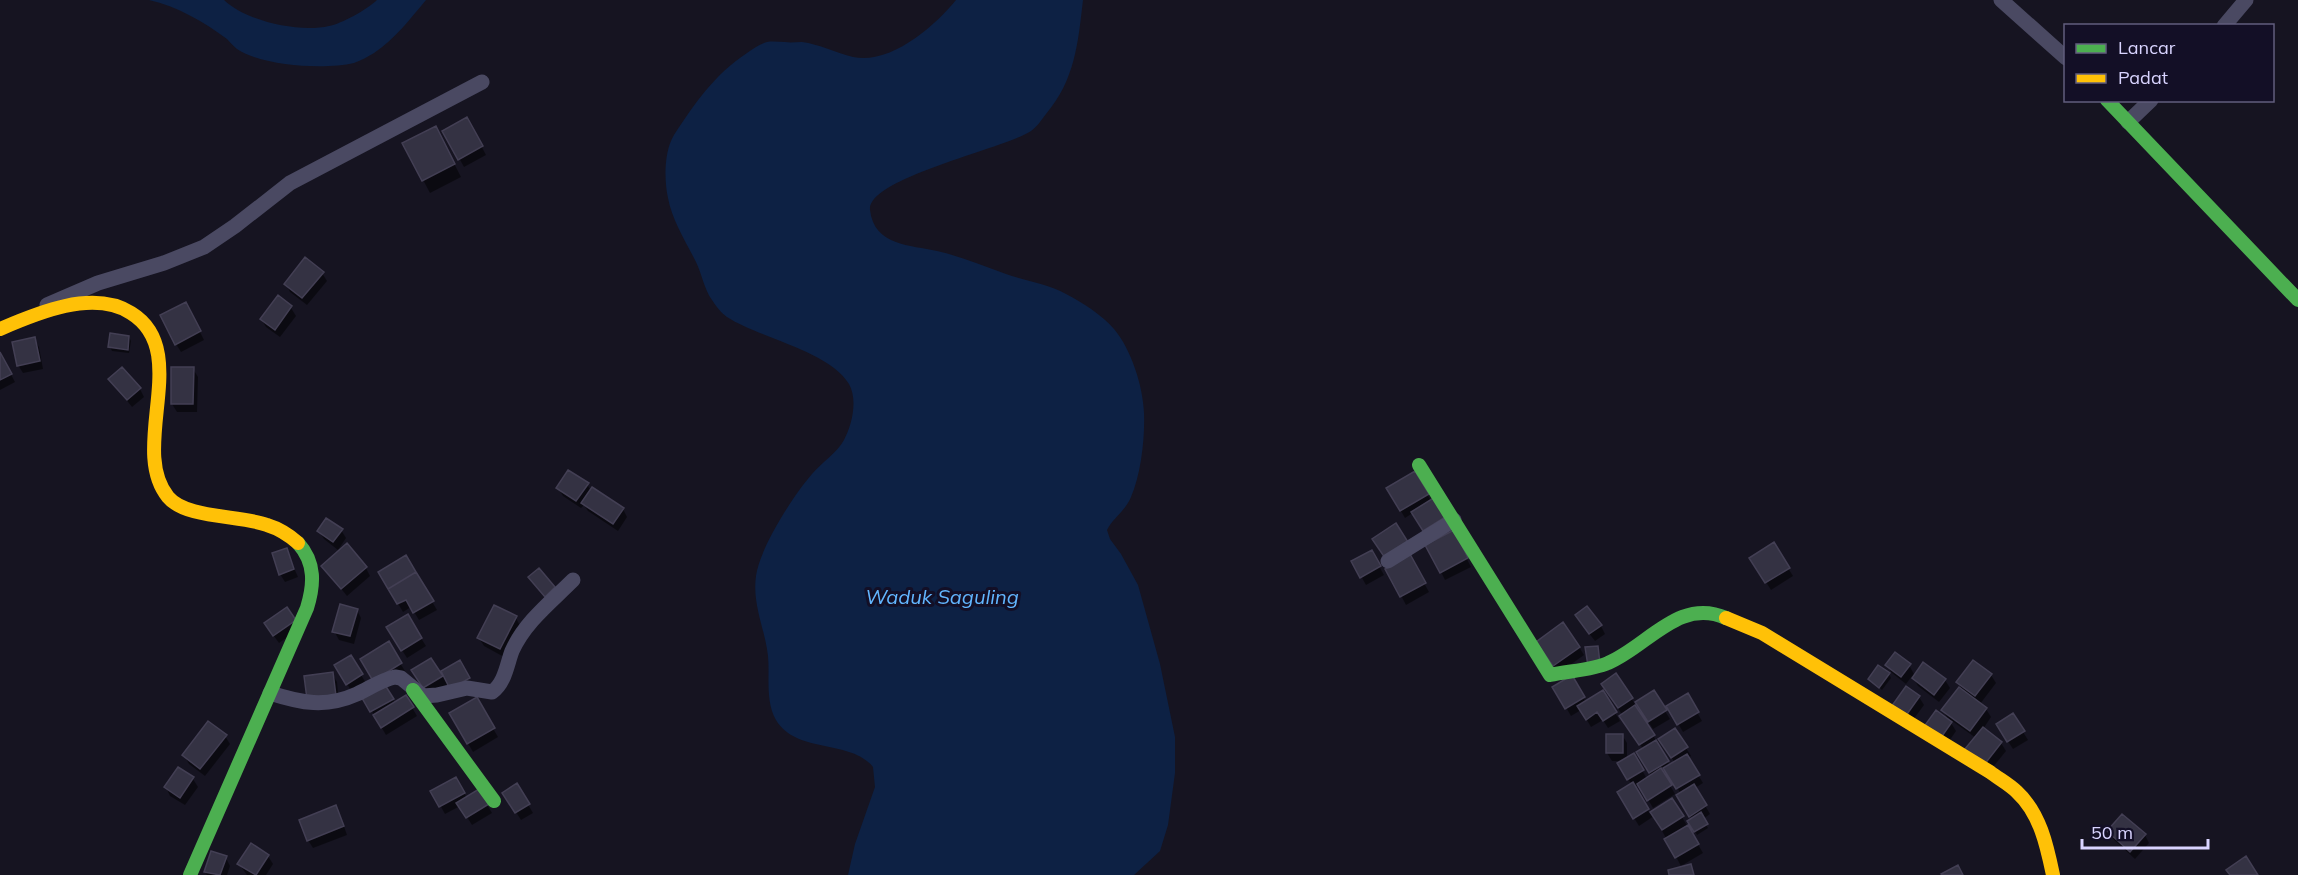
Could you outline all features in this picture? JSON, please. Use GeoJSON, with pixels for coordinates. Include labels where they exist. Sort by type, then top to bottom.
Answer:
{"type":"FeatureCollection","features":[{"type":"Feature","properties":{"kind":"street"},"geometry":{"type":"LineString","coordinates":[[2001,0],[2064,56]]}},
{"type":"Feature","properties":{"kind":"street"},"geometry":{"type":"LineString","coordinates":[[2226,24],[2246,0]]}},
{"type":"Feature","properties":{"kind":"street"},"geometry":{"type":"LineString","coordinates":[[27,317],[68,294],[164,263],[204,247],[236,226],[290,183],[482,82]]}},
{"type":"Feature","properties":{"kind":"street"},"geometry":{"type":"LineString","coordinates":[[2109,102],[2298,300]]}},
{"type":"Feature","properties":{"kind":"street"},"geometry":{"type":"LineString","coordinates":[[2128,122],[2149,102]]}},
{"type":"Feature","properties":{"kind":"street"},"geometry":{"type":"LineString","coordinates":[[0,328],[49,310],[104,303],[117,305],[140,318],[153,339],[159,363],[156,465],[160,485],[165,495],[178,506],[194,511],[239,517],[273,525],[292,536],[304,550],[312,568],[312,591],[190,875]]}},
{"type":"Feature","properties":{"kind":"street"},"geometry":{"type":"LineString","coordinates":[[1419,465],[1550,675],[1575,669],[1594,668],[1609,663],[1667,624],[1690,612],[1718,614],[1738,621],[1790,650],[1990,772],[2017,792],[2026,802],[2039,827],[2053,875]]}},
{"type":"Feature","properties":{"kind":"street"},"geometry":{"type":"LineString","coordinates":[[1388,561],[1454,520]]}},
{"type":"Feature","properties":{"kind":"street"},"geometry":{"type":"LineString","coordinates":[[413,690],[425,696],[467,688],[494,691],[499,685],[516,643],[525,628],[573,580]]}},
{"type":"Feature","properties":{"kind":"street"},"geometry":{"type":"LineString","coordinates":[[270,693],[304,703],[316,703],[344,699],[395,677],[401,678],[413,690],[494,801]]}},
{"type":"Feature","properties":{"kind":"water"},"geometry":{"type":"Polygon","coordinates":[[[149,0],[224,0],[245,14],[273,24],[316,28],[334,25],[361,12],[377,0],[426,0],[395,35],[362,60],[341,65],[310,66],[277,63],[248,55],[190,15],[149,0]]]}},
{"type":"Feature","properties":{"kind":"water","name":"Waduk Saguling"},"geometry":{"type":"Polygon","coordinates":[[[956,0],[1083,0],[1077,46],[1069,74],[1056,101],[1031,131],[939,165],[890,187],[875,198],[870,210],[878,231],[895,242],[954,256],[1052,288],[1072,297],[1092,309],[1114,329],[1131,357],[1139,380],[1143,402],[1142,456],[1131,497],[1107,530],[1110,539],[1138,585],[1160,664],[1175,737],[1175,773],[1168,825],[1160,851],[1134,875],[848,875],[855,844],[875,787],[873,767],[863,758],[851,753],[796,738],[785,731],[776,720],[770,705],[768,656],[755,586],[759,564],[778,522],[796,495],[844,440],[851,420],[852,390],[839,373],[826,363],[741,325],[717,307],[709,296],[670,206],[666,174],[668,149],[674,135],[706,90],[735,62],[759,45],[769,42],[802,42],[853,57],[867,58],[882,55],[910,42],[947,11],[956,0]]]}},
{"type":"Feature","properties":{"kind":"building"},"geometry":{"type":"Polygon","coordinates":[[[467,117],[483,146],[458,160],[442,131],[467,117]]]}},
{"type":"Feature","properties":{"kind":"building"},"geometry":{"type":"Polygon","coordinates":[[[436,126],[455,164],[422,181],[402,143],[436,126]]]}},
{"type":"Feature","properties":{"kind":"building"},"geometry":{"type":"Polygon","coordinates":[[[305,257],[324,272],[302,298],[284,284],[305,257]]]}},
{"type":"Feature","properties":{"kind":"building"},"geometry":{"type":"Polygon","coordinates":[[[278,295],[292,306],[275,330],[260,319],[278,295]]]}},
{"type":"Feature","properties":{"kind":"building"},"geometry":{"type":"Polygon","coordinates":[[[186,302],[201,331],[175,345],[160,315],[186,302]]]}},
{"type":"Feature","properties":{"kind":"building"},"geometry":{"type":"Polygon","coordinates":[[[110,333],[129,336],[128,350],[108,347],[110,333]]]}},
{"type":"Feature","properties":{"kind":"building"},"geometry":{"type":"Polygon","coordinates":[[[35,337],[40,361],[17,366],[12,342],[35,337]]]}},
{"type":"Feature","properties":{"kind":"building"},"geometry":{"type":"Polygon","coordinates":[[[0,352],[12,374],[0,380],[0,352]]]}},
{"type":"Feature","properties":{"kind":"building"},"geometry":{"type":"Polygon","coordinates":[[[122,367],[141,388],[127,400],[108,379],[122,367]]]}},
{"type":"Feature","properties":{"kind":"building"},"geometry":{"type":"Polygon","coordinates":[[[171,367],[194,367],[193,404],[171,404],[171,367]]]}},
{"type":"Feature","properties":{"kind":"building"},"geometry":{"type":"Polygon","coordinates":[[[568,470],[589,483],[576,501],[556,488],[568,470]]]}},
{"type":"Feature","properties":{"kind":"building"},"geometry":{"type":"Polygon","coordinates":[[[1415,471],[1429,494],[1400,511],[1386,488],[1415,471]]]}},
{"type":"Feature","properties":{"kind":"building"},"geometry":{"type":"Polygon","coordinates":[[[592,487],[624,508],[613,524],[581,503],[592,487]]]}},
{"type":"Feature","properties":{"kind":"building"},"geometry":{"type":"Polygon","coordinates":[[[1435,497],[1447,516],[1423,531],[1411,512],[1435,497]]]}},
{"type":"Feature","properties":{"kind":"building"},"geometry":{"type":"Polygon","coordinates":[[[326,518],[343,529],[333,542],[317,531],[326,518]]]}},
{"type":"Feature","properties":{"kind":"building"},"geometry":{"type":"Polygon","coordinates":[[[1396,523],[1408,542],[1385,558],[1372,539],[1396,523]]]}},
{"type":"Feature","properties":{"kind":"building"},"geometry":{"type":"Polygon","coordinates":[[[1454,530],[1468,558],[1440,573],[1425,545],[1454,530]]]}},
{"type":"Feature","properties":{"kind":"building"},"geometry":{"type":"Polygon","coordinates":[[[1774,542],[1790,568],[1765,583],[1749,558],[1774,542]]]}},
{"type":"Feature","properties":{"kind":"building"},"geometry":{"type":"Polygon","coordinates":[[[347,543],[367,567],[341,589],[321,566],[347,543]]]}},
{"type":"Feature","properties":{"kind":"building"},"geometry":{"type":"Polygon","coordinates":[[[287,548],[294,569],[279,575],[272,553],[287,548]]]}},
{"type":"Feature","properties":{"kind":"building"},"geometry":{"type":"Polygon","coordinates":[[[1372,550],[1381,566],[1360,578],[1351,561],[1372,550]]]}},
{"type":"Feature","properties":{"kind":"building"},"geometry":{"type":"Polygon","coordinates":[[[1410,554],[1426,583],[1400,597],[1385,569],[1410,554]]]}},
{"type":"Feature","properties":{"kind":"building"},"geometry":{"type":"Polygon","coordinates":[[[406,555],[416,572],[388,589],[378,572],[406,555]]]}},
{"type":"Feature","properties":{"kind":"building"},"geometry":{"type":"Polygon","coordinates":[[[539,568],[555,587],[545,597],[528,577],[539,568]]]}},
{"type":"Feature","properties":{"kind":"building"},"geometry":{"type":"Polygon","coordinates":[[[416,572],[434,601],[413,613],[406,600],[397,604],[388,589],[416,572]]]}},
{"type":"Feature","properties":{"kind":"building"},"geometry":{"type":"Polygon","coordinates":[[[340,604],[358,609],[350,636],[332,632],[340,604]]]}},
{"type":"Feature","properties":{"kind":"building"},"geometry":{"type":"Polygon","coordinates":[[[494,605],[517,616],[500,649],[477,638],[494,605]]]}},
{"type":"Feature","properties":{"kind":"building"},"geometry":{"type":"Polygon","coordinates":[[[1587,606],[1602,625],[1589,634],[1575,615],[1587,606]]]}},
{"type":"Feature","properties":{"kind":"building"},"geometry":{"type":"Polygon","coordinates":[[[287,607],[296,620],[273,636],[264,623],[287,607]]]}},
{"type":"Feature","properties":{"kind":"building"},"geometry":{"type":"Polygon","coordinates":[[[408,614],[422,638],[401,651],[386,627],[408,614]]]}},
{"type":"Feature","properties":{"kind":"building"},"geometry":{"type":"Polygon","coordinates":[[[1563,622],[1580,647],[1553,666],[1536,642],[1563,622]]]}},
{"type":"Feature","properties":{"kind":"building"},"geometry":{"type":"Polygon","coordinates":[[[389,641],[402,663],[373,681],[360,659],[389,641]]]}},
{"type":"Feature","properties":{"kind":"building"},"geometry":{"type":"Polygon","coordinates":[[[1598,646],[1600,664],[1588,666],[1585,647],[1598,646]]]}},
{"type":"Feature","properties":{"kind":"building"},"geometry":{"type":"Polygon","coordinates":[[[1895,652],[1911,664],[1901,677],[1885,665],[1895,652]]]}},
{"type":"Feature","properties":{"kind":"building"},"geometry":{"type":"Polygon","coordinates":[[[351,655],[363,674],[346,685],[334,665],[351,655]]]}},
{"type":"Feature","properties":{"kind":"building"},"geometry":{"type":"Polygon","coordinates":[[[431,658],[443,676],[423,688],[411,670],[431,658]]]}},
{"type":"Feature","properties":{"kind":"building"},"geometry":{"type":"Polygon","coordinates":[[[460,660],[470,678],[450,689],[441,671],[460,660]]]}},
{"type":"Feature","properties":{"kind":"building"},"geometry":{"type":"Polygon","coordinates":[[[1973,660],[1992,674],[1975,696],[1956,682],[1973,660]]]}},
{"type":"Feature","properties":{"kind":"building"},"geometry":{"type":"Polygon","coordinates":[[[1923,662],[1946,679],[1934,695],[1912,678],[1923,662]]]}},
{"type":"Feature","properties":{"kind":"building"},"geometry":{"type":"Polygon","coordinates":[[[1878,665],[1890,673],[1879,688],[1868,679],[1878,665]]]}},
{"type":"Feature","properties":{"kind":"building"},"geometry":{"type":"Polygon","coordinates":[[[333,672],[336,696],[307,699],[304,676],[333,672]]]}},
{"type":"Feature","properties":{"kind":"building"},"geometry":{"type":"Polygon","coordinates":[[[1616,673],[1633,698],[1618,708],[1601,684],[1616,673]]]}},
{"type":"Feature","properties":{"kind":"building"},"geometry":{"type":"Polygon","coordinates":[[[1572,675],[1585,697],[1565,709],[1552,687],[1572,675]]]}},
{"type":"Feature","properties":{"kind":"building"},"geometry":{"type":"Polygon","coordinates":[[[385,685],[394,699],[370,712],[362,698],[385,685]]]}},
{"type":"Feature","properties":{"kind":"building"},"geometry":{"type":"Polygon","coordinates":[[[1906,686],[1920,696],[1905,717],[1891,707],[1906,686]]]}},
{"type":"Feature","properties":{"kind":"building"},"geometry":{"type":"Polygon","coordinates":[[[1959,687],[1987,708],[1970,731],[1941,710],[1959,687]]]}},
{"type":"Feature","properties":{"kind":"building"},"geometry":{"type":"Polygon","coordinates":[[[1603,690],[1617,712],[1603,721],[1597,712],[1586,720],[1577,706],[1603,690]]]}},
{"type":"Feature","properties":{"kind":"building"},"geometry":{"type":"Polygon","coordinates":[[[1654,690],[1667,710],[1648,722],[1635,702],[1654,690]]]}},
{"type":"Feature","properties":{"kind":"building"},"geometry":{"type":"Polygon","coordinates":[[[1688,693],[1699,712],[1677,725],[1666,706],[1688,693]]]}},
{"type":"Feature","properties":{"kind":"building"},"geometry":{"type":"Polygon","coordinates":[[[406,695],[414,707],[381,728],[373,715],[406,695]]]}},
{"type":"Feature","properties":{"kind":"building"},"geometry":{"type":"Polygon","coordinates":[[[477,697],[495,728],[467,744],[449,713],[477,697]]]}},
{"type":"Feature","properties":{"kind":"building"},"geometry":{"type":"Polygon","coordinates":[[[1635,705],[1655,735],[1639,745],[1619,716],[1635,705]]]}},
{"type":"Feature","properties":{"kind":"building"},"geometry":{"type":"Polygon","coordinates":[[[1936,710],[1952,722],[1940,739],[1923,728],[1936,710]]]}},
{"type":"Feature","properties":{"kind":"building"},"geometry":{"type":"Polygon","coordinates":[[[2013,713],[2025,731],[2007,742],[1996,724],[2013,713]]]}},
{"type":"Feature","properties":{"kind":"building"},"geometry":{"type":"Polygon","coordinates":[[[208,721],[227,735],[200,769],[182,755],[208,721]]]}},
{"type":"Feature","properties":{"kind":"building"},"geometry":{"type":"Polygon","coordinates":[[[1983,727],[2002,742],[1984,765],[1964,750],[1983,727]]]}},
{"type":"Feature","properties":{"kind":"building"},"geometry":{"type":"Polygon","coordinates":[[[1675,728],[1688,747],[1671,758],[1658,739],[1675,728]]]}},
{"type":"Feature","properties":{"kind":"building"},"geometry":{"type":"Polygon","coordinates":[[[1606,734],[1623,734],[1623,753],[1606,753],[1606,734]]]}},
{"type":"Feature","properties":{"kind":"building"},"geometry":{"type":"Polygon","coordinates":[[[1656,740],[1669,761],[1649,773],[1636,752],[1656,740]]]}},
{"type":"Feature","properties":{"kind":"building"},"geometry":{"type":"Polygon","coordinates":[[[1634,753],[1644,770],[1627,780],[1617,763],[1634,753]]]}},
{"type":"Feature","properties":{"kind":"building"},"geometry":{"type":"Polygon","coordinates":[[[1687,754],[1700,775],[1676,789],[1663,768],[1687,754]]]}},
{"type":"Feature","properties":{"kind":"building"},"geometry":{"type":"Polygon","coordinates":[[[178,767],[194,777],[180,798],[164,787],[178,767]]]}},
{"type":"Feature","properties":{"kind":"building"},"geometry":{"type":"Polygon","coordinates":[[[1661,768],[1672,785],[1647,801],[1637,784],[1661,768]]]}},
{"type":"Feature","properties":{"kind":"building"},"geometry":{"type":"Polygon","coordinates":[[[456,777],[465,793],[439,807],[430,791],[456,777]]]}},
{"type":"Feature","properties":{"kind":"building"},"geometry":{"type":"Polygon","coordinates":[[[1633,782],[1649,809],[1633,819],[1617,792],[1633,782]]]}},
{"type":"Feature","properties":{"kind":"building"},"geometry":{"type":"Polygon","coordinates":[[[517,783],[530,804],[515,813],[502,793],[517,783]]]}},
{"type":"Feature","properties":{"kind":"building"},"geometry":{"type":"Polygon","coordinates":[[[1694,784],[1707,805],[1689,817],[1676,795],[1694,784]]]}},
{"type":"Feature","properties":{"kind":"building"},"geometry":{"type":"Polygon","coordinates":[[[479,789],[489,804],[466,818],[456,803],[479,789]]]}},
{"type":"Feature","properties":{"kind":"building"},"geometry":{"type":"Polygon","coordinates":[[[1672,798],[1684,816],[1662,830],[1650,812],[1672,798]]]}},
{"type":"Feature","properties":{"kind":"building"},"geometry":{"type":"Polygon","coordinates":[[[336,805],[344,826],[307,841],[299,820],[336,805]]]}},
{"type":"Feature","properties":{"kind":"building"},"geometry":{"type":"Polygon","coordinates":[[[1701,812],[1708,824],[1694,832],[1687,821],[1701,812]]]}},
{"type":"Feature","properties":{"kind":"building"},"geometry":{"type":"Polygon","coordinates":[[[2122,814],[2146,834],[2130,852],[2107,831],[2122,814]]]}},
{"type":"Feature","properties":{"kind":"building"},"geometry":{"type":"Polygon","coordinates":[[[1688,825],[1699,844],[1675,858],[1664,839],[1688,825]]]}},
{"type":"Feature","properties":{"kind":"building"},"geometry":{"type":"Polygon","coordinates":[[[251,843],[269,855],[256,875],[237,864],[251,843]]]}},
{"type":"Feature","properties":{"kind":"building"},"geometry":{"type":"Polygon","coordinates":[[[211,851],[227,856],[220,875],[204,872],[211,851]]]}},
{"type":"Feature","properties":{"kind":"building"},"geometry":{"type":"Polygon","coordinates":[[[2246,856],[2258,875],[2230,875],[2226,870],[2246,856]]]}},
{"type":"Feature","properties":{"kind":"building"},"geometry":{"type":"Polygon","coordinates":[[[1691,864],[1694,875],[1669,875],[1668,870],[1691,864]]]}},
{"type":"Feature","properties":{"kind":"building"},"geometry":{"type":"Polygon","coordinates":[[[1958,865],[1963,875],[1941,874],[1958,865]]]}},
{"type":"Feature","properties":{"kind":"traffic: fast"},"geometry":{"type":"LineString","coordinates":[[2109,102],[2298,300]]}},
{"type":"Feature","properties":{"kind":"traffic: fast"},"geometry":{"type":"LineString","coordinates":[[1419,465],[1550,675],[1588,669],[1608,663],[1664,626],[1693,614],[1709,613],[1726,618]]}},
{"type":"Feature","properties":{"kind":"traffic: fast"},"geometry":{"type":"LineString","coordinates":[[190,875],[307,608],[312,583],[311,566],[298,543]]}},
{"type":"Feature","properties":{"kind":"traffic: fast"},"geometry":{"type":"LineString","coordinates":[[413,690],[494,801]]}},
{"type":"Feature","properties":{"kind":"traffic: slow"},"geometry":{"type":"LineString","coordinates":[[0,329],[31,316],[83,303],[116,306],[131,313],[149,330],[157,351],[159,375],[154,453],[157,477],[168,497],[176,504],[200,513],[256,522],[272,527],[284,532],[298,543]]}},
{"type":"Feature","properties":{"kind":"traffic: slow"},"geometry":{"type":"LineString","coordinates":[[1726,618],[1762,633],[2011,786],[2025,800],[2037,820],[2053,875]]}}]}
